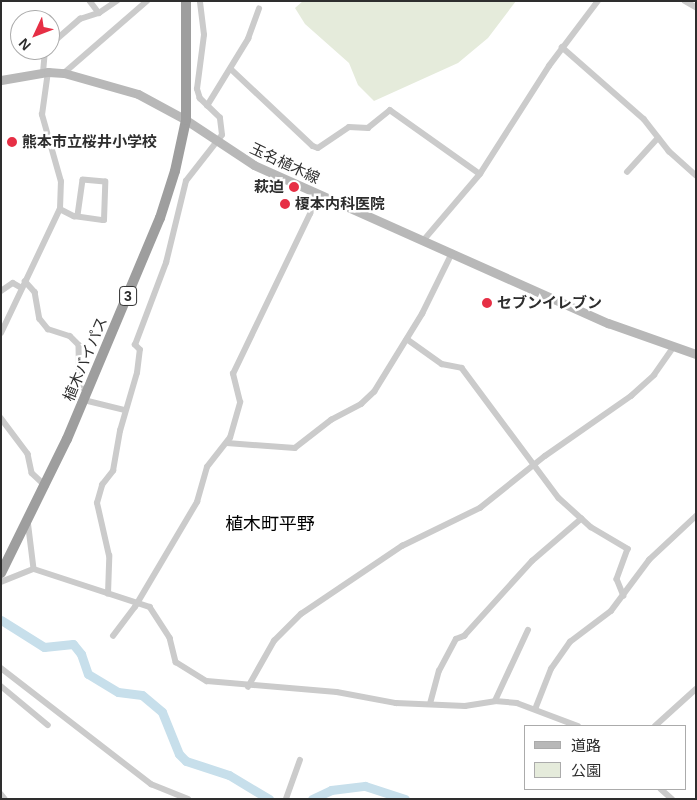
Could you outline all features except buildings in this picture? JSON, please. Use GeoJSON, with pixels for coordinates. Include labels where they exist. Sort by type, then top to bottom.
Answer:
{"type":"FeatureCollection","features":[{"type":"Feature","properties":{"kind":"highway","name":"植木バイパス"},"geometry":{"type":"LineString","coordinates":[[1,573],[46,486],[86,396],[160,218],[176,171],[186,120],[186,1]]}},
{"type":"Feature","properties":{"kind":"main road","name":"玉名植木線"},"geometry":{"type":"LineString","coordinates":[[1,80],[45,73],[64,73],[138,94],[186,120],[217,143],[254,165],[608,323],[696,354]]}},
{"type":"Feature","properties":{"kind":"street"},"geometry":{"type":"LineString","coordinates":[[90,1],[99,13]]}},
{"type":"Feature","properties":{"kind":"street"},"geometry":{"type":"LineString","coordinates":[[60,36],[80,19],[99,13],[117,1]]}},
{"type":"Feature","properties":{"kind":"street"},"geometry":{"type":"LineString","coordinates":[[64,73],[147,1]]}},
{"type":"Feature","properties":{"kind":"street"},"geometry":{"type":"LineString","coordinates":[[108,594],[109,556],[97,503],[102,485],[113,471],[125,410],[137,373],[140,350],[135,345],[166,263],[186,181],[217,143],[222,127],[220,118],[200,98],[197,83],[204,35],[200,1]]}},
{"type":"Feature","properties":{"kind":"street"},"geometry":{"type":"LineString","coordinates":[[423,241],[480,174],[562,47],[598,1]]}},
{"type":"Feature","properties":{"kind":"street"},"geometry":{"type":"LineString","coordinates":[[685,1],[696,6]]}},
{"type":"Feature","properties":{"kind":"street"},"geometry":{"type":"LineString","coordinates":[[207,106],[248,39],[259,9]]}},
{"type":"Feature","properties":{"kind":"street"},"geometry":{"type":"LineString","coordinates":[[562,47],[644,119],[658,138],[696,175]]}},
{"type":"Feature","properties":{"kind":"street"},"geometry":{"type":"LineString","coordinates":[[1,333],[60,208],[61,182],[42,115],[45,60]]}},
{"type":"Feature","properties":{"kind":"street"},"geometry":{"type":"LineString","coordinates":[[231,69],[313,146],[318,148],[349,128],[368,128],[390,110],[480,174]]}},
{"type":"Feature","properties":{"kind":"street"},"geometry":{"type":"LineString","coordinates":[[627,172],[658,138]]}},
{"type":"Feature","properties":{"kind":"street"},"geometry":{"type":"LineString","coordinates":[[60,208],[78,216],[104,220],[105,182],[83,180],[78,216]]}},
{"type":"Feature","properties":{"kind":"street"},"geometry":{"type":"LineString","coordinates":[[113,636],[138,601],[197,502],[207,467],[227,443],[240,402],[233,374],[310,214],[316,193]]}},
{"type":"Feature","properties":{"kind":"street"},"geometry":{"type":"LineString","coordinates":[[227,443],[295,448],[374,392],[436,290],[452,253]]}},
{"type":"Feature","properties":{"kind":"street"},"geometry":{"type":"LineString","coordinates":[[25,281],[35,292],[40,320],[48,329],[70,336],[79,345],[80,384],[86,396],[125,410]]}},
{"type":"Feature","properties":{"kind":"street"},"geometry":{"type":"LineString","coordinates":[[1,290],[13,283],[22,288]]}},
{"type":"Feature","properties":{"kind":"street"},"geometry":{"type":"LineString","coordinates":[[407,339],[442,364],[462,368],[559,498],[582,519],[628,549],[617,579],[624,596]]}},
{"type":"Feature","properties":{"kind":"street"},"geometry":{"type":"LineString","coordinates":[[248,686],[274,641],[302,614],[402,546],[480,508],[534,464],[631,396],[654,375],[674,346]]}},
{"type":"Feature","properties":{"kind":"street"},"geometry":{"type":"LineString","coordinates":[[1,418],[28,454],[32,473],[46,486]]}},
{"type":"Feature","properties":{"kind":"street"},"geometry":{"type":"LineString","coordinates":[[536,708],[551,669],[570,642],[611,611],[624,596],[635,576],[662,544],[696,516]]}},
{"type":"Feature","properties":{"kind":"street"},"geometry":{"type":"LineString","coordinates":[[430,704],[439,670],[456,640],[464,636],[532,561],[582,519]]}},
{"type":"Feature","properties":{"kind":"street"},"geometry":{"type":"LineString","coordinates":[[28,520],[34,569]]}},
{"type":"Feature","properties":{"kind":"street"},"geometry":{"type":"LineString","coordinates":[[1,582],[34,569],[108,594],[138,601],[150,607],[160,620],[170,638],[176,662],[207,681],[248,686],[328,691],[396,703],[465,706],[495,701],[536,708],[576,725]]}},
{"type":"Feature","properties":{"kind":"street"},"geometry":{"type":"LineString","coordinates":[[495,701],[528,630]]}},
{"type":"Feature","properties":{"kind":"street"},"geometry":{"type":"LineString","coordinates":[[1,668],[151,784],[188,799]]}},
{"type":"Feature","properties":{"kind":"street"},"geometry":{"type":"LineString","coordinates":[[1,686],[48,725]]}},
{"type":"Feature","properties":{"kind":"street"},"geometry":{"type":"LineString","coordinates":[[657,725],[696,689]]}},
{"type":"Feature","properties":{"kind":"street"},"geometry":{"type":"LineString","coordinates":[[286,799],[300,760]]}},
{"type":"Feature","properties":{"kind":"street"},"geometry":{"type":"LineString","coordinates":[[662,790],[672,799]]}},
{"type":"Feature","properties":{"kind":"street"},"geometry":{"type":"LineString","coordinates":[[1,794],[5,799]]}},
{"type":"Feature","properties":{"kind":"green space"},"geometry":{"type":"Polygon","coordinates":[[[303,1],[516,1],[488,38],[458,63],[374,101],[358,85],[349,63],[305,24],[295,8],[303,1]]]}},
{"type":"Feature","properties":{"kind":"waterway"},"geometry":{"type":"LineString","coordinates":[[1,620],[44,647],[73,644],[81,654],[88,674],[118,692],[142,695],[162,712],[179,754],[186,761],[229,775],[269,799]]}},
{"type":"Feature","properties":{"kind":"waterway"},"geometry":{"type":"LineString","coordinates":[[312,799],[331,790],[365,786],[405,799]]}},
{"type":"Feature","properties":{"kind":"place","name":"熊本市立桜井小学校"},"geometry":{"type":"Point","coordinates":[12,142]}},
{"type":"Feature","properties":{"kind":"place","name":"萩迫"},"geometry":{"type":"Point","coordinates":[294,187]}},
{"type":"Feature","properties":{"kind":"place","name":"榎本内科医院"},"geometry":{"type":"Point","coordinates":[285,204]}},
{"type":"Feature","properties":{"kind":"place","name":"セブンイレブン"},"geometry":{"type":"Point","coordinates":[487,303]}},
{"type":"Feature","properties":{"kind":"district","name":"植木町平野"},"geometry":{"type":"Point","coordinates":[270,524]}}]}
